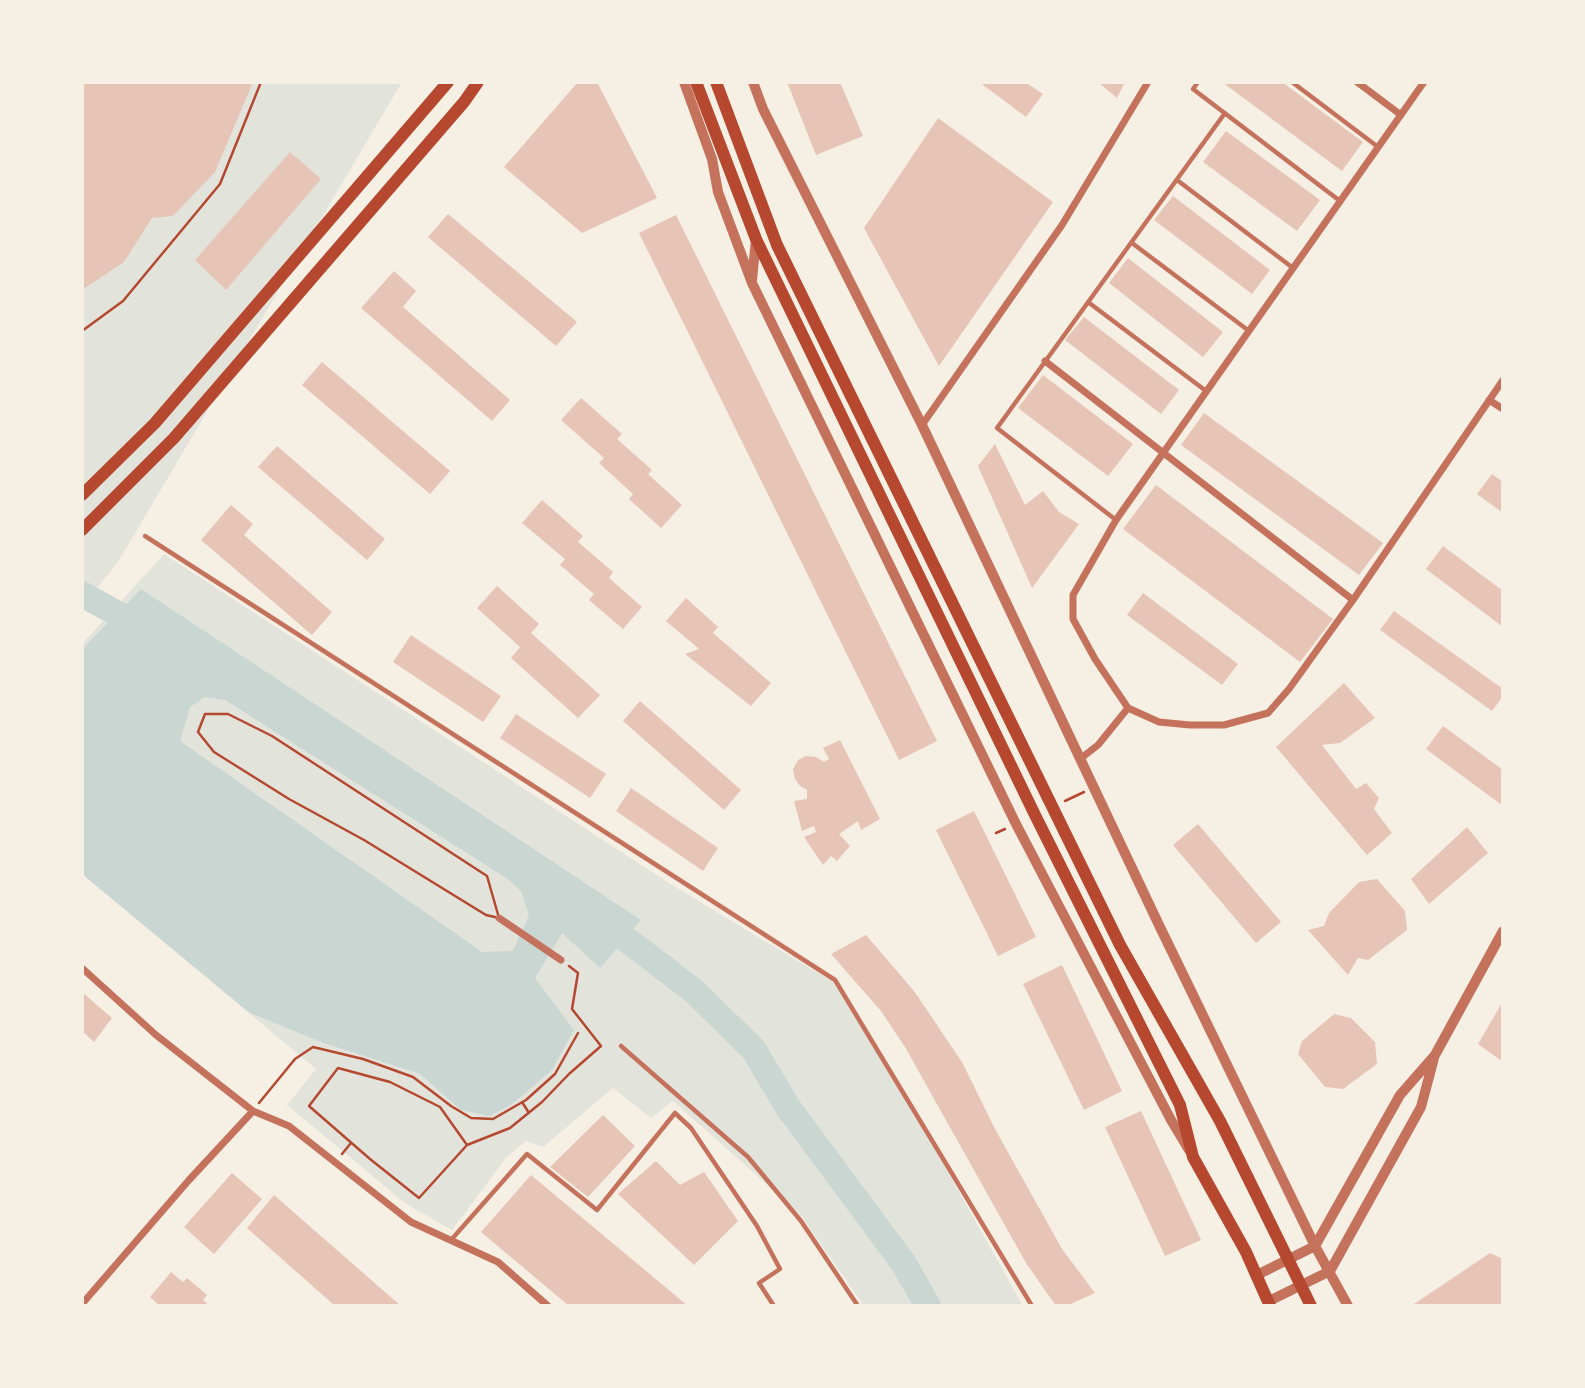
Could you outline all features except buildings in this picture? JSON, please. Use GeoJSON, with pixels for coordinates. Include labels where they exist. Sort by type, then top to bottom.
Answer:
{"type":"FeatureCollection","features":[{"type":"Feature","properties":{"kind":"main road"},"geometry":{"type":"LineString","coordinates":[[82,495],[155,423],[448,82]]}},
{"type":"Feature","properties":{"kind":"main road"},"geometry":{"type":"LineString","coordinates":[[82,530],[174,438],[446,123],[478,82]]}},
{"type":"Feature","properties":{"kind":"main road"},"geometry":{"type":"LineString","coordinates":[[696,82],[756,239],[1035,815],[1181,1105],[1194,1157],[1257,1275],[1269,1303]]}},
{"type":"Feature","properties":{"kind":"main road"},"geometry":{"type":"LineString","coordinates":[[716,82],[777,245],[1120,945],[1220,1121],[1311,1306]]}},
{"type":"Feature","properties":{"kind":"street"},"geometry":{"type":"LineString","coordinates":[[684,82],[712,159],[718,191],[752,282],[1016,824],[1171,1120],[1194,1157]]}},
{"type":"Feature","properties":{"kind":"street"},"geometry":{"type":"LineString","coordinates":[[753,82],[763,109],[922,425],[1315,1245],[1348,1306]]}},
{"type":"Feature","properties":{"kind":"street"},"geometry":{"type":"LineString","coordinates":[[922,425],[1062,225],[1148,82]]}},
{"type":"Feature","properties":{"kind":"street"},"geometry":{"type":"LineString","coordinates":[[1357,82],[1401,115]]}},
{"type":"Feature","properties":{"kind":"street"},"geometry":{"type":"LineString","coordinates":[[1424,82],[1162,452],[1116,520],[1073,594],[1073,619],[1128,708],[1159,722],[1190,725],[1224,724],[1268,713],[1289,689],[1353,600],[1503,380]]}},
{"type":"Feature","properties":{"kind":"street"},"geometry":{"type":"LineString","coordinates":[[752,282],[756,239]]}},
{"type":"Feature","properties":{"kind":"street"},"geometry":{"type":"LineString","coordinates":[[1045,361],[1353,600]]}},
{"type":"Feature","properties":{"kind":"street"},"geometry":{"type":"LineString","coordinates":[[1489,400],[1503,409]]}},
{"type":"Feature","properties":{"kind":"street"},"geometry":{"type":"LineString","coordinates":[[1080,759],[1098,745],[1128,708]]}},
{"type":"Feature","properties":{"kind":"street"},"geometry":{"type":"LineString","coordinates":[[499,918],[561,960]]}},
{"type":"Feature","properties":{"kind":"street"},"geometry":{"type":"LineString","coordinates":[[1257,1275],[1315,1245],[1400,1095],[1435,1055],[1503,931]]}},
{"type":"Feature","properties":{"kind":"street"},"geometry":{"type":"LineString","coordinates":[[82,968],[156,1035],[253,1111],[289,1126],[411,1222],[498,1262],[548,1306]]}},
{"type":"Feature","properties":{"kind":"street"},"geometry":{"type":"LineString","coordinates":[[1269,1303],[1329,1271],[1421,1107],[1435,1055]]}},
{"type":"Feature","properties":{"kind":"street"},"geometry":{"type":"LineString","coordinates":[[82,1304],[189,1180],[253,1111]]}},
{"type":"Feature","properties":{"kind":"lane"},"geometry":{"type":"LineString","coordinates":[[1198,82],[1193,89],[1340,201]]}},
{"type":"Feature","properties":{"kind":"lane"},"geometry":{"type":"LineString","coordinates":[[1292,82],[1378,148]]}},
{"type":"Feature","properties":{"kind":"lane"},"geometry":{"type":"LineString","coordinates":[[1116,520],[997,428],[1225,113]]}},
{"type":"Feature","properties":{"kind":"lane"},"geometry":{"type":"LineString","coordinates":[[1177,180],[1293,268]]}},
{"type":"Feature","properties":{"kind":"lane"},"geometry":{"type":"LineString","coordinates":[[1132,243],[1249,331]]}},
{"type":"Feature","properties":{"kind":"lane"},"geometry":{"type":"LineString","coordinates":[[1088,302],[1206,391]]}},
{"type":"Feature","properties":{"kind":"lane"},"geometry":{"type":"LineString","coordinates":[[145,536],[835,980],[1032,1306]]}},
{"type":"Feature","properties":{"kind":"lane"},"geometry":{"type":"LineString","coordinates":[[621,1046],[748,1157],[801,1222],[858,1306]]}},
{"type":"Feature","properties":{"kind":"lane"},"geometry":{"type":"LineString","coordinates":[[452,1240],[527,1154],[597,1210],[675,1112],[691,1128],[757,1226],[780,1269],[759,1283],[774,1306]]}},
{"type":"Feature","properties":{"kind":"path"},"geometry":{"type":"LineString","coordinates":[[82,331],[123,301],[220,184],[261,82]]}},
{"type":"Feature","properties":{"kind":"path"},"geometry":{"type":"LineString","coordinates":[[205,713],[228,714],[272,736],[487,876],[499,918],[486,915],[214,752],[198,732],[205,713]]}},
{"type":"Feature","properties":{"kind":"path"},"geometry":{"type":"LineString","coordinates":[[467,1145],[440,1107],[390,1082],[338,1068],[309,1106],[419,1198],[467,1145],[510,1128],[601,1046],[572,1009],[578,973],[561,960]]}},
{"type":"Feature","properties":{"kind":"path"},"geometry":{"type":"LineString","coordinates":[[253,1111],[295,1059],[313,1047],[363,1059],[413,1077],[471,1118],[494,1119],[522,1102],[555,1073],[578,1033]]}},
{"type":"Feature","properties":{"kind":"path"},"geometry":{"type":"LineString","coordinates":[[440,1107],[444,1101]]}},
{"type":"Feature","properties":{"kind":"path"},"geometry":{"type":"LineString","coordinates":[[522,1102],[529,1113]]}},
{"type":"Feature","properties":{"kind":"path"},"geometry":{"type":"LineString","coordinates":[[335,1161],[351,1143]]}},
{"type":"Feature","properties":{"kind":"shaded area"},"geometry":{"type":"Polygon","coordinates":[[[82,82],[402,82],[118,562],[82,606],[82,82]]]}},
{"type":"Feature","properties":{"kind":"shaded area"},"geometry":{"type":"Polygon","coordinates":[[[164,554],[672,885],[833,982],[912,1108],[1023,1306],[864,1306],[800,1214],[673,1101],[651,1118],[613,1088],[543,1147],[526,1141],[506,1158],[452,1230],[405,1203],[287,1105],[316,1069],[82,874],[82,644],[164,554]]]}},
{"type":"Feature","properties":{"kind":"shaded area"},"geometry":{"type":"Polygon","coordinates":[[[141,589],[641,920],[600,968],[562,933],[535,978],[574,1030],[552,1070],[511,1105],[489,1116],[461,1110],[420,1074],[321,1042],[250,1013],[82,874],[82,649],[141,589]],[[205,697],[190,707],[180,741],[482,952],[513,951],[529,915],[521,891],[508,879],[225,700],[205,697]]]}},
{"type":"Feature","properties":{"kind":"waterway"},"geometry":{"type":"LineString","coordinates":[[82,594],[148,631]]}},
{"type":"Feature","properties":{"kind":"waterway"},"geometry":{"type":"LineString","coordinates":[[597,917],[694,991],[754,1050],[787,1106],[904,1264],[928,1306]]}}]}
